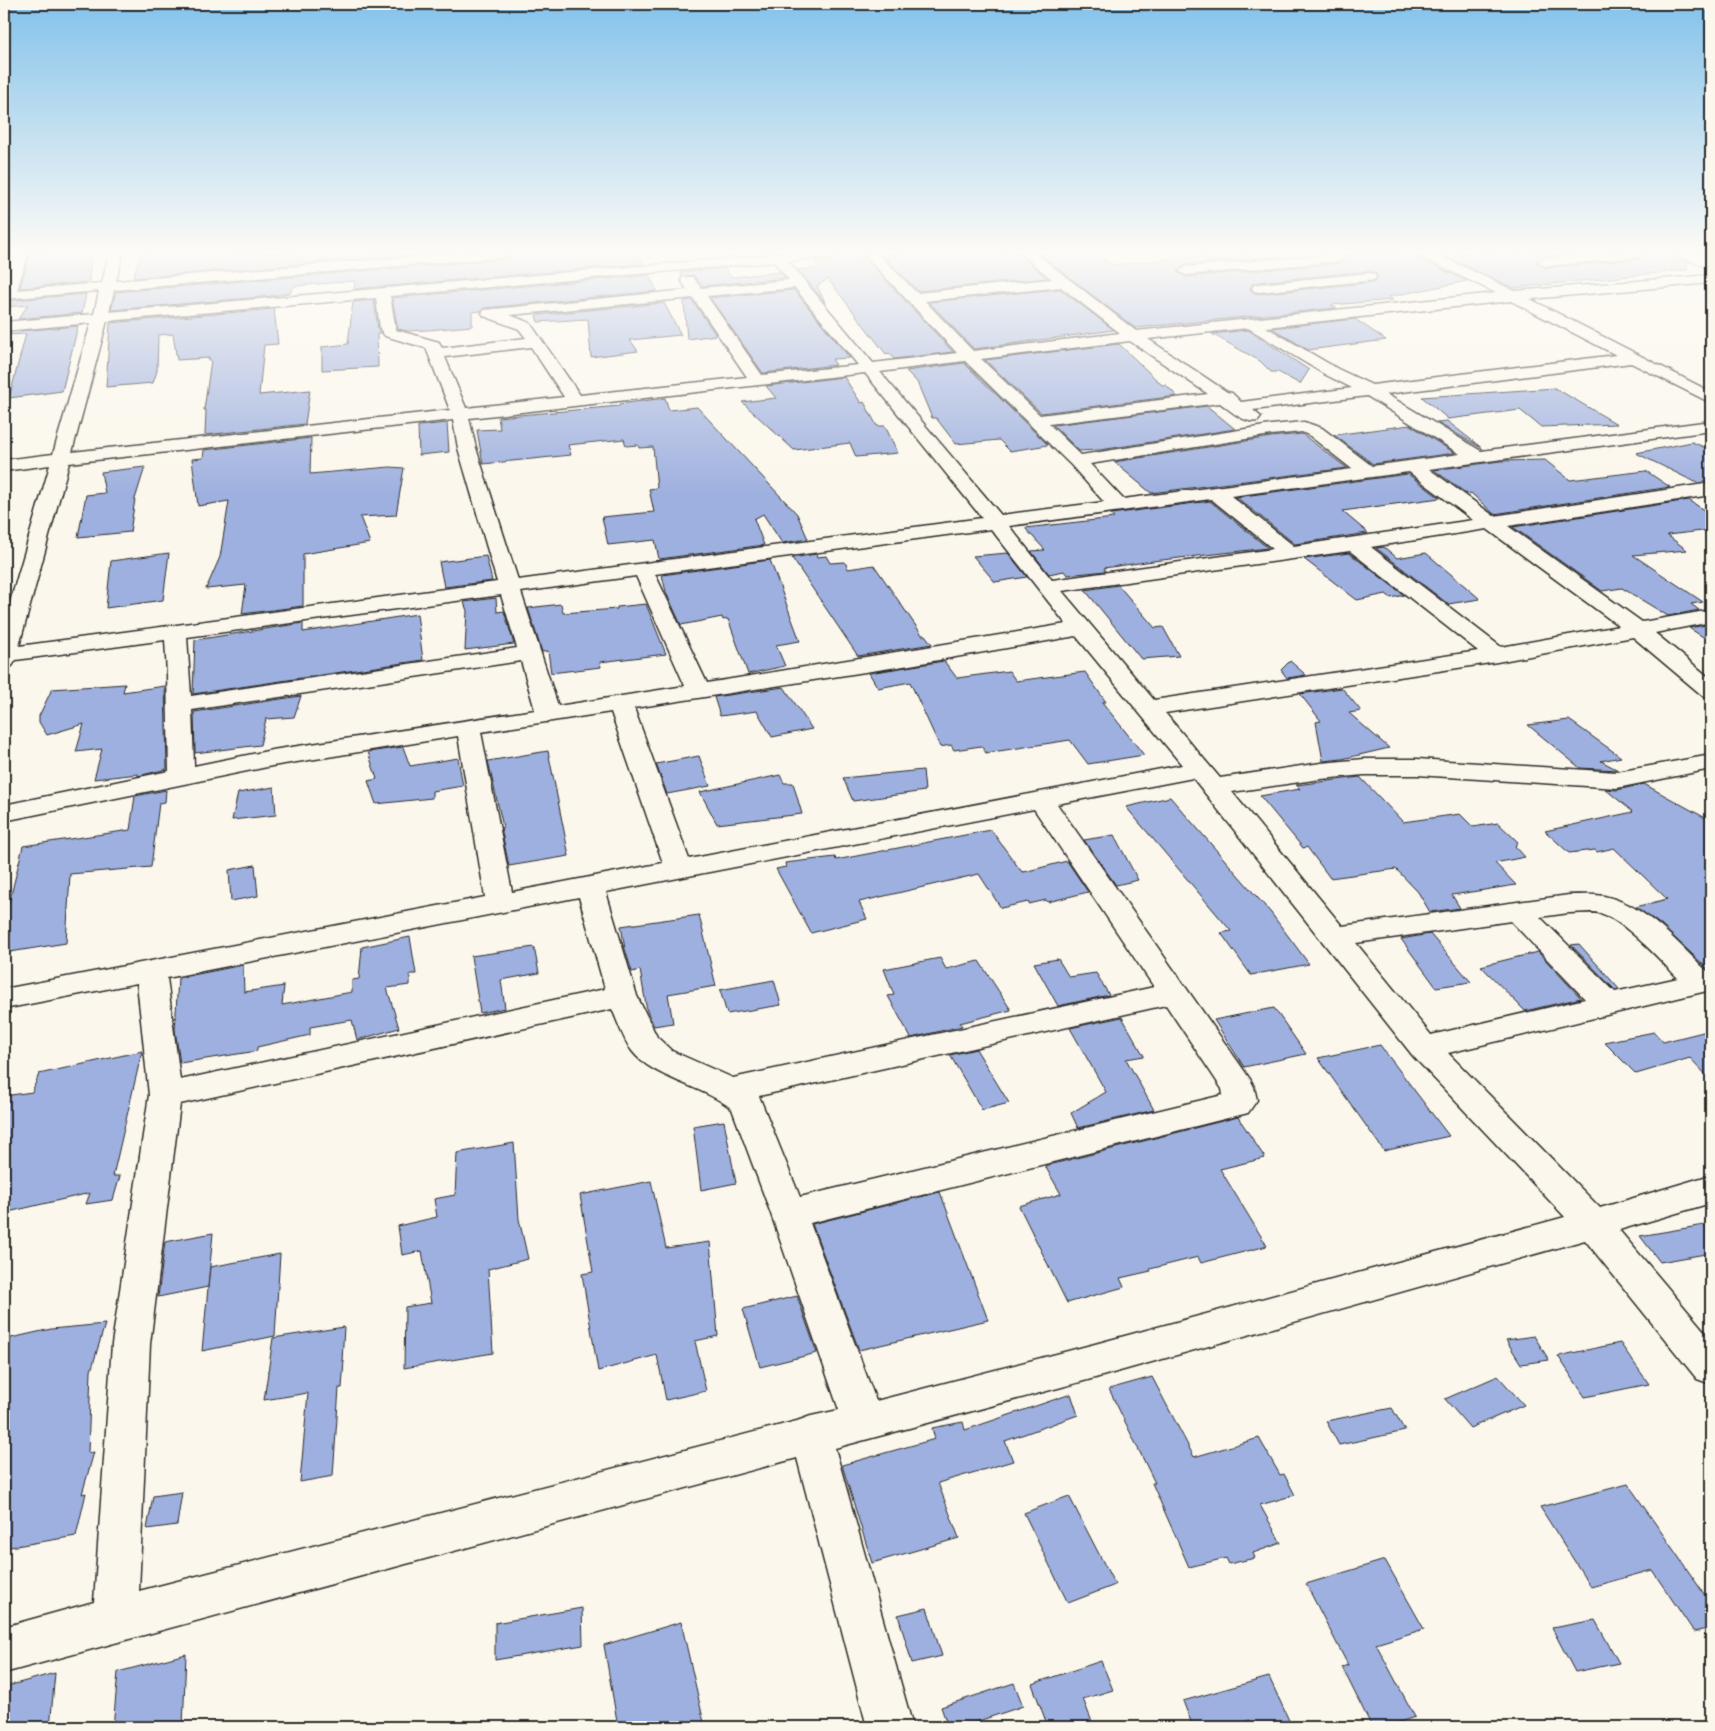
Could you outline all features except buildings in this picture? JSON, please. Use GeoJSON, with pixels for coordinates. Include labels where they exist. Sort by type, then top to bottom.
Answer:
{"type":"FeatureCollection","features":[{"type":"Feature","properties":{"kind":"street"},"geometry":{"type":"LineString","coordinates":[[96,334],[4,657],[1117,504],[1369,473],[1711,426]]}},
{"type":"Feature","properties":{"kind":"street"},"geometry":{"type":"LineString","coordinates":[[396,334],[426,342],[433,346],[436,353],[460,414],[467,448],[548,714]]}},
{"type":"Feature","properties":{"kind":"street"},"geometry":{"type":"LineString","coordinates":[[530,334],[575,401]]}},
{"type":"Feature","properties":{"kind":"street"},"geometry":{"type":"LineString","coordinates":[[725,334],[757,380]]}},
{"type":"Feature","properties":{"kind":"street"},"geometry":{"type":"LineString","coordinates":[[842,334],[1047,587],[1207,778],[1424,1048],[1593,1224],[1711,1367]]}},
{"type":"Feature","properties":{"kind":"street"},"geometry":{"type":"LineString","coordinates":[[948,334],[1078,461],[1117,504]]}},
{"type":"Feature","properties":{"kind":"street"},"geometry":{"type":"LineString","coordinates":[[1130,334],[1271,430]]}},
{"type":"Feature","properties":{"kind":"street"},"geometry":{"type":"LineString","coordinates":[[4,465],[870,368],[1155,334]]}},
{"type":"Feature","properties":{"kind":"street"},"geometry":{"type":"LineString","coordinates":[[1268,334],[1332,372],[1369,390],[1477,457]]}},
{"type":"Feature","properties":{"kind":"street"},"geometry":{"type":"LineString","coordinates":[[1586,334],[1711,398]]}},
{"type":"Feature","properties":{"kind":"street"},"geometry":{"type":"LineString","coordinates":[[436,353],[536,342]]}},
{"type":"Feature","properties":{"kind":"street"},"geometry":{"type":"LineString","coordinates":[[1036,421],[1369,390],[1632,358]]}},
{"type":"Feature","properties":{"kind":"street"},"geometry":{"type":"LineString","coordinates":[[1078,461],[1296,427],[1310,428],[1369,473]]}},
{"type":"Feature","properties":{"kind":"street"},"geometry":{"type":"LineString","coordinates":[[1412,466],[1637,628],[1711,692]]}},
{"type":"Feature","properties":{"kind":"street"},"geometry":{"type":"LineString","coordinates":[[1047,587],[1354,544],[1711,489]]}},
{"type":"Feature","properties":{"kind":"street"},"geometry":{"type":"LineString","coordinates":[[1215,493],[1290,553]]}},
{"type":"Feature","properties":{"kind":"street"},"geometry":{"type":"LineString","coordinates":[[1354,544],[1497,655]]}},
{"type":"Feature","properties":{"kind":"street"},"geometry":{"type":"LineString","coordinates":[[643,570],[699,690]]}},
{"type":"Feature","properties":{"kind":"street"},"geometry":{"type":"LineString","coordinates":[[1148,708],[1497,655],[1711,616]]}},
{"type":"Feature","properties":{"kind":"street"},"geometry":{"type":"LineString","coordinates":[[4,813],[272,758],[910,658],[1083,628]]}},
{"type":"Feature","properties":{"kind":"street"},"geometry":{"type":"LineString","coordinates":[[175,632],[182,777]]}},
{"type":"Feature","properties":{"kind":"street"},"geometry":{"type":"LineString","coordinates":[[180,705],[530,653]]}},
{"type":"Feature","properties":{"kind":"street"},"geometry":{"type":"LineString","coordinates":[[620,703],[678,870]]}},
{"type":"Feature","properties":{"kind":"street"},"geometry":{"type":"LineString","coordinates":[[468,726],[500,904]]}},
{"type":"Feature","properties":{"kind":"street"},"geometry":{"type":"LineString","coordinates":[[4,999],[1041,800],[1207,778],[1364,767],[1452,769],[1617,780],[1711,762]]}},
{"type":"Feature","properties":{"kind":"street"},"geometry":{"type":"LineString","coordinates":[[789,1214],[1236,1104],[1241,1100],[1238,1086],[1041,800]]}},
{"type":"Feature","properties":{"kind":"street"},"geometry":{"type":"LineString","coordinates":[[590,886],[622,996],[644,1044],[661,1059],[730,1090],[746,1102],[789,1214],[862,1421]]}},
{"type":"Feature","properties":{"kind":"street"},"geometry":{"type":"LineString","coordinates":[[1333,937],[1568,904],[1607,906],[1624,913],[1706,981]]}},
{"type":"Feature","properties":{"kind":"street"},"geometry":{"type":"LineString","coordinates":[[1517,911],[1607,1003]]}},
{"type":"Feature","properties":{"kind":"street"},"geometry":{"type":"LineString","coordinates":[[115,1619],[131,1344],[165,1095],[151,970]]}},
{"type":"Feature","properties":{"kind":"street"},"geometry":{"type":"LineString","coordinates":[[1424,1048],[1706,981]]}},
{"type":"Feature","properties":{"kind":"street"},"geometry":{"type":"LineString","coordinates":[[730,1090],[1174,993]]}},
{"type":"Feature","properties":{"kind":"street"},"geometry":{"type":"LineString","coordinates":[[165,1095],[622,996]]}},
{"type":"Feature","properties":{"kind":"street"},"geometry":{"type":"LineString","coordinates":[[4,1650],[1095,1360],[1593,1224],[1711,1189]]}},
{"type":"Feature","properties":{"kind":"street"},"geometry":{"type":"LineString","coordinates":[[811,1434],[890,1727]]}}]}
